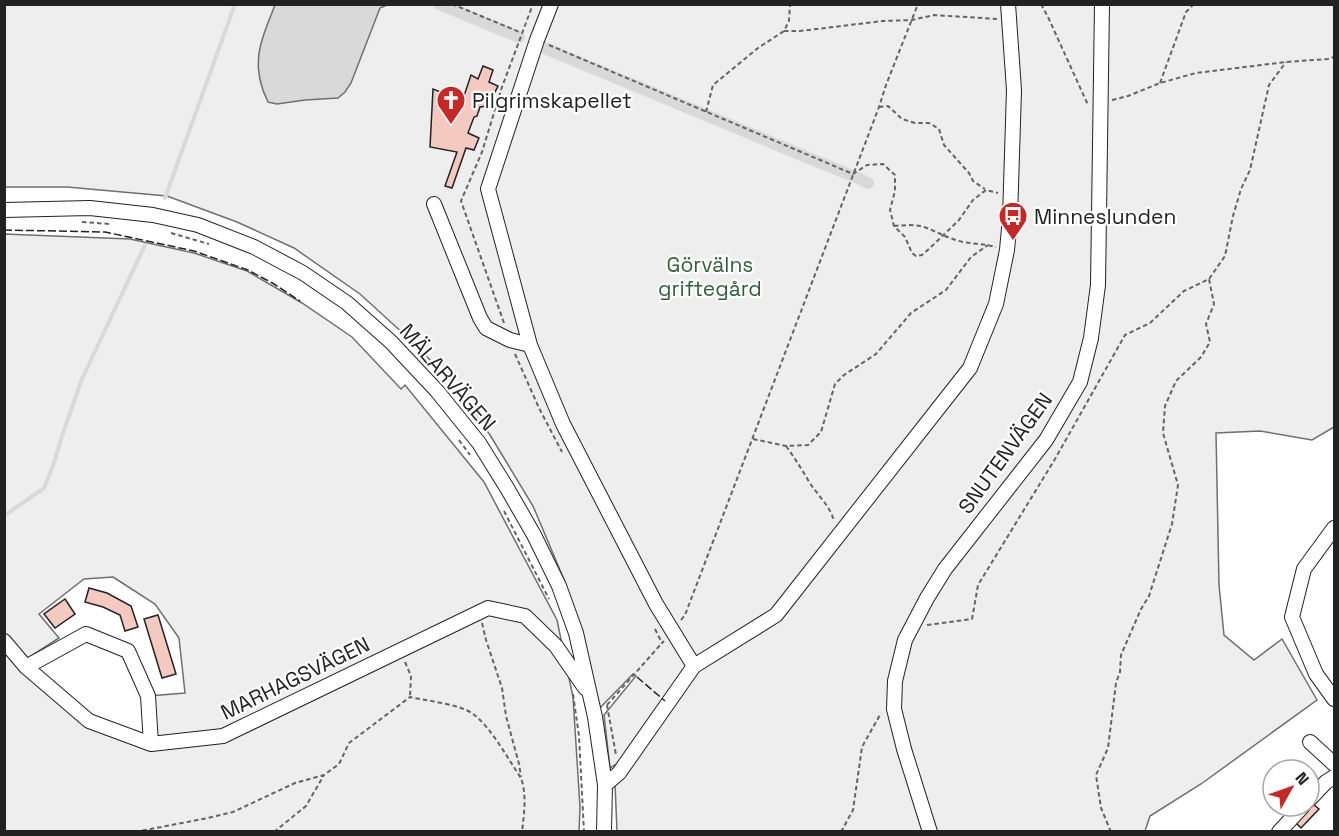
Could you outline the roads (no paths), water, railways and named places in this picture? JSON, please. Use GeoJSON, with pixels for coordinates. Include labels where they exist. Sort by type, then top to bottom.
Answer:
{"type":"FeatureCollection","features":[{"type":"Feature","properties":{"kind":"street"},"geometry":{"type":"LineString","coordinates":[[551,4],[488,189],[530,345],[563,424],[656,604],[694,666]]}},
{"type":"Feature","properties":{"kind":"street"},"geometry":{"type":"LineString","coordinates":[[605,784],[619,772],[694,666],[777,615],[970,368],[996,303],[1007,250],[1014,90],[1008,4]]}},
{"type":"Feature","properties":{"kind":"street","name":"SNUTENVÄGEN"},"geometry":{"type":"LineString","coordinates":[[930,831],[894,709],[895,681],[905,639],[927,598],[945,569],[1046,440],[1080,382],[1091,338],[1098,285],[1102,4]]}},
{"type":"Feature","properties":{"kind":"street"},"geometry":{"type":"LineString","coordinates":[[435,204],[486,328],[510,340],[530,345]]}},
{"type":"Feature","properties":{"kind":"street","name":"MÄLARVÄGEN"},"geometry":{"type":"LineString","coordinates":[[4,210],[90,208],[153,215],[198,225],[254,248],[303,273],[347,303],[391,342],[437,391],[479,443],[534,535],[559,586],[576,633],[595,717],[605,784],[604,831]]}},
{"type":"Feature","properties":{"kind":"street"},"geometry":{"type":"LineString","coordinates":[[1335,528],[1304,569],[1292,617],[1316,674],[1335,699]]}},
{"type":"Feature","properties":{"kind":"street","name":"MARHAGSVÄGEN"},"geometry":{"type":"LineString","coordinates":[[4,641],[26,667],[89,721],[151,744],[223,736],[488,608],[525,615],[556,646],[590,694]]}},
{"type":"Feature","properties":{"kind":"street"},"geometry":{"type":"LineString","coordinates":[[26,667],[86,634],[128,651],[148,696],[151,744]]}},
{"type":"Feature","properties":{"kind":"street"},"geometry":{"type":"LineString","coordinates":[[1310,742],[1335,764]]}},
{"type":"Feature","properties":{"kind":"street"},"geometry":{"type":"LineString","coordinates":[[1321,787],[1335,777]]}},
{"type":"Feature","properties":{"kind":"street"},"geometry":{"type":"LineString","coordinates":[[1280,831],[1292,818]]}},
{"type":"Feature","properties":{"kind":"waterway"},"geometry":{"type":"LineString","coordinates":[[165,198],[235,4]]}},
{"type":"Feature","properties":{"kind":"waterway"},"geometry":{"type":"LineString","coordinates":[[439,4],[519,37]]}},
{"type":"Feature","properties":{"kind":"waterway"},"geometry":{"type":"LineString","coordinates":[[542,47],[850,175]]}},
{"type":"Feature","properties":{"kind":"waterway"},"geometry":{"type":"LineString","coordinates":[[856,177],[868,183]]}},
{"type":"Feature","properties":{"kind":"waterway"},"geometry":{"type":"LineString","coordinates":[[4,517],[44,488],[82,379],[145,245]]}},
{"type":"Feature","properties":{"kind":"place","name":"Pilgrimskapellet"},"geometry":{"type":"Point","coordinates":[451,126]}},
{"type":"Feature","properties":{"kind":"place","name":"Minneslunden"},"geometry":{"type":"Point","coordinates":[1013,242]}},
{"type":"Feature","properties":{"kind":"park label","name":"Görvälns griftegård"},"geometry":{"type":"Point","coordinates":[710,276]}}]}
